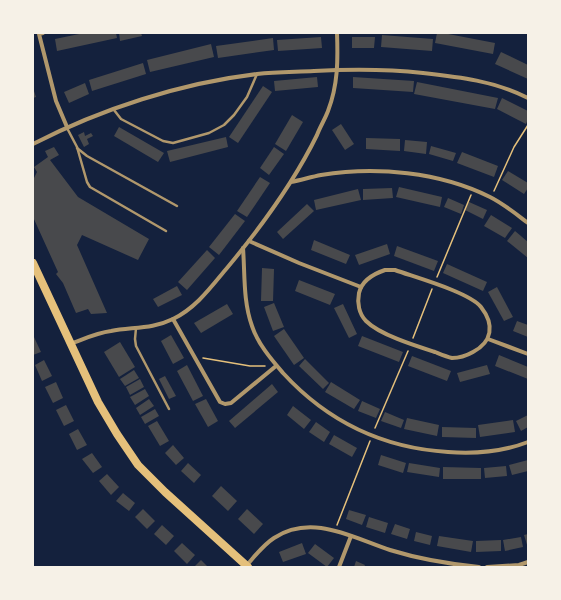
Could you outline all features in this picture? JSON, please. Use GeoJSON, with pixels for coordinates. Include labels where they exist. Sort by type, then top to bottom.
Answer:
{"type":"FeatureCollection","features":[{"type":"Feature","properties":{"kind":"main road"},"geometry":{"type":"LineString","coordinates":[[33,263],[98,402],[138,465],[164,492],[247,566]]}},
{"type":"Feature","properties":{"kind":"street"},"geometry":{"type":"LineString","coordinates":[[43,33],[39,34],[48,72],[56,101],[67,127]]}},
{"type":"Feature","properties":{"kind":"street"},"geometry":{"type":"LineString","coordinates":[[70,344],[112,330],[148,328],[173,319],[189,309],[203,296],[244,248],[291,182],[312,146],[328,111],[334,92],[338,70],[337,33]]}},
{"type":"Feature","properties":{"kind":"street"},"geometry":{"type":"LineString","coordinates":[[33,144],[67,127],[147,98],[185,88],[258,74],[338,70],[402,70],[471,78],[495,85],[528,98]]}},
{"type":"Feature","properties":{"kind":"street"},"geometry":{"type":"LineString","coordinates":[[291,182],[320,175],[368,171],[423,176],[473,190],[491,198],[511,210],[528,223]]}},
{"type":"Feature","properties":{"kind":"street"},"geometry":{"type":"LineString","coordinates":[[249,241],[360,287]]}},
{"type":"Feature","properties":{"kind":"street"},"geometry":{"type":"LineString","coordinates":[[244,248],[246,304],[252,326],[263,349],[276,366],[299,390],[322,409],[372,436],[399,445],[430,451],[467,453],[499,451],[528,442]]}},
{"type":"Feature","properties":{"kind":"street"},"geometry":{"type":"LineString","coordinates":[[385,270],[395,270],[434,284],[471,300],[480,306],[490,329],[488,339],[474,352],[463,357],[451,358],[410,344],[379,330],[366,322],[360,313],[358,300],[360,287],[374,274],[385,270]]}},
{"type":"Feature","properties":{"kind":"street"},"geometry":{"type":"LineString","coordinates":[[173,319],[220,402],[225,404],[231,403],[276,366]]}},
{"type":"Feature","properties":{"kind":"street"},"geometry":{"type":"LineString","coordinates":[[488,339],[528,354]]}},
{"type":"Feature","properties":{"kind":"street"},"geometry":{"type":"LineString","coordinates":[[247,566],[265,545],[274,538],[305,527],[335,530],[390,550],[451,565],[479,567]]}},
{"type":"Feature","properties":{"kind":"street"},"geometry":{"type":"LineString","coordinates":[[339,567],[351,536]]}},
{"type":"Feature","properties":{"kind":"street"},"geometry":{"type":"LineString","coordinates":[[486,567],[519,565],[528,562]]}},
{"type":"Feature","properties":{"kind":"lane"},"geometry":{"type":"LineString","coordinates":[[114,110],[121,119],[163,141],[173,143],[209,133],[224,125],[234,115],[247,97],[258,74]]}},
{"type":"Feature","properties":{"kind":"lane"},"geometry":{"type":"LineString","coordinates":[[67,127],[77,148],[87,182],[90,187],[166,231]]}},
{"type":"Feature","properties":{"kind":"lane"},"geometry":{"type":"LineString","coordinates":[[77,148],[87,156],[177,206]]}},
{"type":"Feature","properties":{"kind":"lane"},"geometry":{"type":"LineString","coordinates":[[136,328],[136,346],[169,409]]}},
{"type":"Feature","properties":{"kind":"path"},"geometry":{"type":"LineString","coordinates":[[491,198],[514,147],[528,126]]}},
{"type":"Feature","properties":{"kind":"path"},"geometry":{"type":"LineString","coordinates":[[335,530],[473,190]]}},
{"type":"Feature","properties":{"kind":"path"},"geometry":{"type":"LineString","coordinates":[[194,356],[250,366],[276,366]]}},
{"type":"Feature","properties":{"kind":"building"},"geometry":{"type":"Polygon","coordinates":[[[84,33],[116,33],[117,38],[57,51],[55,39],[84,33]]]}},
{"type":"Feature","properties":{"kind":"building"},"geometry":{"type":"Polygon","coordinates":[[[119,33],[141,33],[142,36],[120,41],[119,33]]]}},
{"type":"Feature","properties":{"kind":"building"},"geometry":{"type":"Polygon","coordinates":[[[437,33],[495,43],[493,54],[435,43],[437,33]]]}},
{"type":"Feature","properties":{"kind":"building"},"geometry":{"type":"Polygon","coordinates":[[[382,35],[433,39],[432,51],[381,47],[382,35]]]}},
{"type":"Feature","properties":{"kind":"building"},"geometry":{"type":"Polygon","coordinates":[[[321,37],[322,48],[278,51],[277,40],[321,37]]]}},
{"type":"Feature","properties":{"kind":"building"},"geometry":{"type":"Polygon","coordinates":[[[352,37],[375,37],[374,48],[352,48],[352,37]]]}},
{"type":"Feature","properties":{"kind":"building"},"geometry":{"type":"Polygon","coordinates":[[[273,38],[274,50],[218,58],[216,46],[273,38]]]}},
{"type":"Feature","properties":{"kind":"building"},"geometry":{"type":"Polygon","coordinates":[[[211,44],[214,57],[150,72],[147,60],[211,44]]]}},
{"type":"Feature","properties":{"kind":"building"},"geometry":{"type":"Polygon","coordinates":[[[501,52],[528,65],[528,79],[495,64],[501,52]]]}},
{"type":"Feature","properties":{"kind":"building"},"geometry":{"type":"Polygon","coordinates":[[[143,63],[146,74],[92,91],[89,80],[143,63]]]}},
{"type":"Feature","properties":{"kind":"building"},"geometry":{"type":"Polygon","coordinates":[[[317,77],[318,87],[275,91],[274,81],[317,77]]]}},
{"type":"Feature","properties":{"kind":"building"},"geometry":{"type":"Polygon","coordinates":[[[353,77],[414,81],[413,92],[353,88],[353,77]]]}},
{"type":"Feature","properties":{"kind":"building"},"geometry":{"type":"Polygon","coordinates":[[[417,82],[498,98],[495,109],[414,94],[417,82]]]}},
{"type":"Feature","properties":{"kind":"building"},"geometry":{"type":"Polygon","coordinates":[[[85,83],[89,94],[69,103],[64,92],[85,83]]]}},
{"type":"Feature","properties":{"kind":"building"},"geometry":{"type":"Polygon","coordinates":[[[263,86],[272,92],[238,143],[229,137],[263,86]]]}},
{"type":"Feature","properties":{"kind":"building"},"geometry":{"type":"Polygon","coordinates":[[[33,88],[36,97],[33,98],[33,88]]]}},
{"type":"Feature","properties":{"kind":"building"},"geometry":{"type":"Polygon","coordinates":[[[502,98],[528,111],[528,119],[526,124],[497,109],[502,98]]]}},
{"type":"Feature","properties":{"kind":"building"},"geometry":{"type":"Polygon","coordinates":[[[292,115],[303,122],[286,151],[275,144],[292,115]]]}},
{"type":"Feature","properties":{"kind":"building"},"geometry":{"type":"Polygon","coordinates":[[[341,124],[354,144],[345,150],[332,130],[341,124]]]}},
{"type":"Feature","properties":{"kind":"building"},"geometry":{"type":"Polygon","coordinates":[[[119,127],[164,153],[158,162],[114,136],[119,127]]]}},
{"type":"Feature","properties":{"kind":"building"},"geometry":{"type":"Polygon","coordinates":[[[84,132],[85,136],[91,133],[93,136],[87,139],[89,144],[84,147],[78,135],[84,132]]]}},
{"type":"Feature","properties":{"kind":"building"},"geometry":{"type":"Polygon","coordinates":[[[226,137],[228,147],[170,162],[167,151],[226,137]]]}},
{"type":"Feature","properties":{"kind":"building"},"geometry":{"type":"Polygon","coordinates":[[[366,138],[400,139],[400,151],[366,149],[366,138]]]}},
{"type":"Feature","properties":{"kind":"building"},"geometry":{"type":"Polygon","coordinates":[[[405,140],[427,142],[426,154],[404,151],[405,140]]]}},
{"type":"Feature","properties":{"kind":"building"},"geometry":{"type":"Polygon","coordinates":[[[431,146],[456,153],[453,161],[429,154],[431,146]]]}},
{"type":"Feature","properties":{"kind":"building"},"geometry":{"type":"Polygon","coordinates":[[[54,147],[59,155],[50,160],[78,197],[149,239],[138,260],[82,235],[77,245],[107,313],[91,314],[88,309],[76,313],[63,283],[56,274],[58,272],[33,217],[33,180],[37,172],[34,167],[48,157],[45,151],[54,147]]]}},
{"type":"Feature","properties":{"kind":"building"},"geometry":{"type":"Polygon","coordinates":[[[274,147],[284,154],[269,175],[260,168],[274,147]]]}},
{"type":"Feature","properties":{"kind":"building"},"geometry":{"type":"Polygon","coordinates":[[[462,152],[498,166],[494,177],[457,163],[462,152]]]}},
{"type":"Feature","properties":{"kind":"building"},"geometry":{"type":"Polygon","coordinates":[[[508,171],[528,183],[528,188],[524,194],[502,180],[508,171]]]}},
{"type":"Feature","properties":{"kind":"building"},"geometry":{"type":"Polygon","coordinates":[[[260,177],[270,183],[247,217],[237,211],[260,177]]]}},
{"type":"Feature","properties":{"kind":"building"},"geometry":{"type":"Polygon","coordinates":[[[399,187],[442,197],[440,207],[396,197],[399,187]]]}},
{"type":"Feature","properties":{"kind":"building"},"geometry":{"type":"Polygon","coordinates":[[[392,188],[393,198],[363,200],[363,189],[392,188]]]}},
{"type":"Feature","properties":{"kind":"building"},"geometry":{"type":"Polygon","coordinates":[[[358,189],[361,200],[316,210],[314,200],[358,189]]]}},
{"type":"Feature","properties":{"kind":"building"},"geometry":{"type":"Polygon","coordinates":[[[448,198],[464,205],[461,214],[444,207],[448,198]]]}},
{"type":"Feature","properties":{"kind":"building"},"geometry":{"type":"Polygon","coordinates":[[[469,202],[487,210],[483,219],[465,210],[469,202]]]}},
{"type":"Feature","properties":{"kind":"building"},"geometry":{"type":"Polygon","coordinates":[[[307,204],[314,211],[283,239],[277,232],[307,204]]]}},
{"type":"Feature","properties":{"kind":"building"},"geometry":{"type":"Polygon","coordinates":[[[235,214],[245,221],[219,255],[209,247],[235,214]]]}},
{"type":"Feature","properties":{"kind":"building"},"geometry":{"type":"Polygon","coordinates":[[[491,215],[512,228],[505,238],[484,226],[491,215]]]}},
{"type":"Feature","properties":{"kind":"building"},"geometry":{"type":"Polygon","coordinates":[[[515,231],[528,242],[528,258],[507,241],[515,231]]]}},
{"type":"Feature","properties":{"kind":"building"},"geometry":{"type":"Polygon","coordinates":[[[314,240],[350,255],[346,264],[311,250],[314,240]]]}},
{"type":"Feature","properties":{"kind":"building"},"geometry":{"type":"Polygon","coordinates":[[[387,244],[390,254],[359,265],[355,255],[387,244]]]}},
{"type":"Feature","properties":{"kind":"building"},"geometry":{"type":"Polygon","coordinates":[[[397,246],[438,261],[434,271],[394,256],[397,246]]]}},
{"type":"Feature","properties":{"kind":"building"},"geometry":{"type":"Polygon","coordinates":[[[207,250],[215,258],[187,290],[178,282],[207,250]]]}},
{"type":"Feature","properties":{"kind":"building"},"geometry":{"type":"Polygon","coordinates":[[[447,264],[487,282],[483,291],[443,273],[447,264]]]}},
{"type":"Feature","properties":{"kind":"building"},"geometry":{"type":"Polygon","coordinates":[[[262,268],[274,269],[273,301],[261,301],[262,268]]]}},
{"type":"Feature","properties":{"kind":"building"},"geometry":{"type":"Polygon","coordinates":[[[299,280],[335,294],[330,305],[295,291],[299,280]]]}},
{"type":"Feature","properties":{"kind":"building"},"geometry":{"type":"Polygon","coordinates":[[[177,286],[182,295],[158,307],[153,299],[177,286]]]}},
{"type":"Feature","properties":{"kind":"building"},"geometry":{"type":"Polygon","coordinates":[[[497,287],[513,317],[504,321],[488,292],[497,287]]]}},
{"type":"Feature","properties":{"kind":"building"},"geometry":{"type":"Polygon","coordinates":[[[274,303],[284,327],[273,331],[264,307],[274,303]]]}},
{"type":"Feature","properties":{"kind":"building"},"geometry":{"type":"Polygon","coordinates":[[[227,304],[233,314],[201,333],[194,323],[227,304]]]}},
{"type":"Feature","properties":{"kind":"building"},"geometry":{"type":"Polygon","coordinates":[[[343,304],[357,334],[349,338],[334,308],[343,304]]]}},
{"type":"Feature","properties":{"kind":"building"},"geometry":{"type":"Polygon","coordinates":[[[517,321],[528,325],[528,337],[513,331],[517,321]]]}},
{"type":"Feature","properties":{"kind":"building"},"geometry":{"type":"Polygon","coordinates":[[[284,329],[304,358],[294,365],[274,336],[284,329]]]}},
{"type":"Feature","properties":{"kind":"building"},"geometry":{"type":"Polygon","coordinates":[[[33,335],[41,352],[33,355],[33,335]]]}},
{"type":"Feature","properties":{"kind":"building"},"geometry":{"type":"Polygon","coordinates":[[[171,335],[184,358],[173,364],[161,341],[171,335]]]}},
{"type":"Feature","properties":{"kind":"building"},"geometry":{"type":"Polygon","coordinates":[[[362,336],[403,352],[399,362],[358,346],[362,336]]]}},
{"type":"Feature","properties":{"kind":"building"},"geometry":{"type":"Polygon","coordinates":[[[120,342],[135,367],[119,377],[104,352],[120,342]]]}},
{"type":"Feature","properties":{"kind":"building"},"geometry":{"type":"Polygon","coordinates":[[[499,355],[528,367],[528,379],[495,366],[499,355]]]}},
{"type":"Feature","properties":{"kind":"building"},"geometry":{"type":"Polygon","coordinates":[[[412,356],[451,371],[447,381],[408,366],[412,356]]]}},
{"type":"Feature","properties":{"kind":"building"},"geometry":{"type":"Polygon","coordinates":[[[305,359],[329,383],[323,389],[299,366],[305,359]]]}},
{"type":"Feature","properties":{"kind":"building"},"geometry":{"type":"Polygon","coordinates":[[[44,360],[52,376],[42,381],[35,365],[44,360]]]}},
{"type":"Feature","properties":{"kind":"building"},"geometry":{"type":"Polygon","coordinates":[[[187,365],[203,396],[193,401],[177,371],[187,365]]]}},
{"type":"Feature","properties":{"kind":"building"},"geometry":{"type":"Polygon","coordinates":[[[487,365],[490,374],[460,382],[457,373],[487,365]]]}},
{"type":"Feature","properties":{"kind":"building"},"geometry":{"type":"Polygon","coordinates":[[[134,370],[139,378],[125,386],[120,379],[134,370]]]}},
{"type":"Feature","properties":{"kind":"building"},"geometry":{"type":"Polygon","coordinates":[[[165,376],[176,396],[169,399],[159,379],[165,376]]]}},
{"type":"Feature","properties":{"kind":"building"},"geometry":{"type":"Polygon","coordinates":[[[140,379],[144,387],[130,395],[126,387],[140,379]]]}},
{"type":"Feature","properties":{"kind":"building"},"geometry":{"type":"Polygon","coordinates":[[[56,382],[63,398],[53,403],[45,387],[56,382]]]}},
{"type":"Feature","properties":{"kind":"building"},"geometry":{"type":"Polygon","coordinates":[[[331,382],[360,400],[354,409],[325,392],[331,382]]]}},
{"type":"Feature","properties":{"kind":"building"},"geometry":{"type":"Polygon","coordinates":[[[272,384],[278,392],[235,428],[229,421],[272,384]]]}},
{"type":"Feature","properties":{"kind":"building"},"geometry":{"type":"Polygon","coordinates":[[[145,389],[149,396],[135,405],[130,397],[145,389]]]}},
{"type":"Feature","properties":{"kind":"building"},"geometry":{"type":"Polygon","coordinates":[[[149,399],[154,406],[140,415],[136,408],[149,399]]]}},
{"type":"Feature","properties":{"kind":"building"},"geometry":{"type":"Polygon","coordinates":[[[206,399],[218,421],[208,427],[195,404],[206,399]]]}},
{"type":"Feature","properties":{"kind":"building"},"geometry":{"type":"Polygon","coordinates":[[[362,401],[380,409],[376,418],[358,411],[362,401]]]}},
{"type":"Feature","properties":{"kind":"building"},"geometry":{"type":"Polygon","coordinates":[[[66,405],[74,421],[64,426],[56,410],[66,405]]]}},
{"type":"Feature","properties":{"kind":"building"},"geometry":{"type":"Polygon","coordinates":[[[293,406],[311,420],[304,429],[287,415],[293,406]]]}},
{"type":"Feature","properties":{"kind":"building"},"geometry":{"type":"Polygon","coordinates":[[[155,409],[159,416],[145,424],[141,417],[155,409]]]}},
{"type":"Feature","properties":{"kind":"building"},"geometry":{"type":"Polygon","coordinates":[[[385,412],[404,420],[401,428],[381,421],[385,412]]]}},
{"type":"Feature","properties":{"kind":"building"},"geometry":{"type":"Polygon","coordinates":[[[528,415],[528,427],[521,431],[516,421],[528,415]]]}},
{"type":"Feature","properties":{"kind":"building"},"geometry":{"type":"Polygon","coordinates":[[[407,418],[439,425],[437,436],[404,429],[407,418]]]}},
{"type":"Feature","properties":{"kind":"building"},"geometry":{"type":"Polygon","coordinates":[[[513,420],[515,432],[480,437],[478,425],[513,420]]]}},
{"type":"Feature","properties":{"kind":"building"},"geometry":{"type":"Polygon","coordinates":[[[157,421],[169,441],[160,446],[148,426],[157,421]]]}},
{"type":"Feature","properties":{"kind":"building"},"geometry":{"type":"Polygon","coordinates":[[[316,422],[330,432],[324,442],[309,432],[316,422]]]}},
{"type":"Feature","properties":{"kind":"building"},"geometry":{"type":"Polygon","coordinates":[[[442,427],[476,428],[476,438],[442,437],[442,427]]]}},
{"type":"Feature","properties":{"kind":"building"},"geometry":{"type":"Polygon","coordinates":[[[78,429],[87,445],[77,450],[69,434],[78,429]]]}},
{"type":"Feature","properties":{"kind":"building"},"geometry":{"type":"Polygon","coordinates":[[[334,435],[357,448],[352,457],[329,444],[334,435]]]}},
{"type":"Feature","properties":{"kind":"building"},"geometry":{"type":"Polygon","coordinates":[[[173,445],[184,458],[176,465],[165,453],[173,445]]]}},
{"type":"Feature","properties":{"kind":"building"},"geometry":{"type":"Polygon","coordinates":[[[92,453],[102,467],[93,473],[82,459],[92,453]]]}},
{"type":"Feature","properties":{"kind":"building"},"geometry":{"type":"Polygon","coordinates":[[[381,455],[406,463],[403,473],[378,465],[381,455]]]}},
{"type":"Feature","properties":{"kind":"building"},"geometry":{"type":"Polygon","coordinates":[[[528,460],[528,471],[512,475],[509,465],[528,460]]]}},
{"type":"Feature","properties":{"kind":"building"},"geometry":{"type":"Polygon","coordinates":[[[188,463],[201,475],[194,483],[181,471],[188,463]]]}},
{"type":"Feature","properties":{"kind":"building"},"geometry":{"type":"Polygon","coordinates":[[[409,463],[440,468],[439,477],[407,472],[409,463]]]}},
{"type":"Feature","properties":{"kind":"building"},"geometry":{"type":"Polygon","coordinates":[[[506,466],[507,476],[485,478],[484,468],[506,466]]]}},
{"type":"Feature","properties":{"kind":"building"},"geometry":{"type":"Polygon","coordinates":[[[443,467],[481,468],[481,479],[443,479],[443,467]]]}},
{"type":"Feature","properties":{"kind":"building"},"geometry":{"type":"Polygon","coordinates":[[[107,474],[119,487],[111,495],[99,481],[107,474]]]}},
{"type":"Feature","properties":{"kind":"building"},"geometry":{"type":"Polygon","coordinates":[[[221,486],[237,501],[228,511],[212,496],[221,486]]]}},
{"type":"Feature","properties":{"kind":"building"},"geometry":{"type":"Polygon","coordinates":[[[123,493],[135,503],[129,511],[116,501],[123,493]]]}},
{"type":"Feature","properties":{"kind":"building"},"geometry":{"type":"Polygon","coordinates":[[[143,509],[155,521],[147,529],[135,517],[143,509]]]}},
{"type":"Feature","properties":{"kind":"building"},"geometry":{"type":"Polygon","coordinates":[[[247,509],[263,524],[254,534],[238,519],[247,509]]]}},
{"type":"Feature","properties":{"kind":"building"},"geometry":{"type":"Polygon","coordinates":[[[349,510],[366,515],[362,525],[346,519],[349,510]]]}},
{"type":"Feature","properties":{"kind":"building"},"geometry":{"type":"Polygon","coordinates":[[[369,517],[388,523],[385,533],[366,527],[369,517]]]}},
{"type":"Feature","properties":{"kind":"building"},"geometry":{"type":"Polygon","coordinates":[[[395,524],[410,529],[407,539],[391,534],[395,524]]]}},
{"type":"Feature","properties":{"kind":"building"},"geometry":{"type":"Polygon","coordinates":[[[162,525],[174,536],[166,545],[154,534],[162,525]]]}},
{"type":"Feature","properties":{"kind":"building"},"geometry":{"type":"Polygon","coordinates":[[[416,532],[432,536],[430,545],[414,541],[416,532]]]}},
{"type":"Feature","properties":{"kind":"building"},"geometry":{"type":"Polygon","coordinates":[[[528,534],[528,548],[524,535],[528,534]]]}},
{"type":"Feature","properties":{"kind":"building"},"geometry":{"type":"Polygon","coordinates":[[[439,536],[473,541],[471,552],[437,546],[439,536]]]}},
{"type":"Feature","properties":{"kind":"building"},"geometry":{"type":"Polygon","coordinates":[[[521,537],[523,547],[505,551],[503,540],[521,537]]]}},
{"type":"Feature","properties":{"kind":"building"},"geometry":{"type":"Polygon","coordinates":[[[501,540],[501,551],[476,552],[476,541],[501,540]]]}},
{"type":"Feature","properties":{"kind":"building"},"geometry":{"type":"Polygon","coordinates":[[[182,543],[195,555],[187,564],[174,551],[182,543]]]}},
{"type":"Feature","properties":{"kind":"building"},"geometry":{"type":"Polygon","coordinates":[[[302,543],[306,554],[283,562],[279,552],[302,543]]]}},
{"type":"Feature","properties":{"kind":"building"},"geometry":{"type":"Polygon","coordinates":[[[315,544],[334,558],[327,567],[308,553],[315,544]]]}},
{"type":"Feature","properties":{"kind":"building"},"geometry":{"type":"Polygon","coordinates":[[[201,560],[208,567],[194,567],[201,560]]]}},
{"type":"Feature","properties":{"kind":"building"},"geometry":{"type":"Polygon","coordinates":[[[356,561],[365,565],[364,567],[354,567],[356,561]]]}}]}
